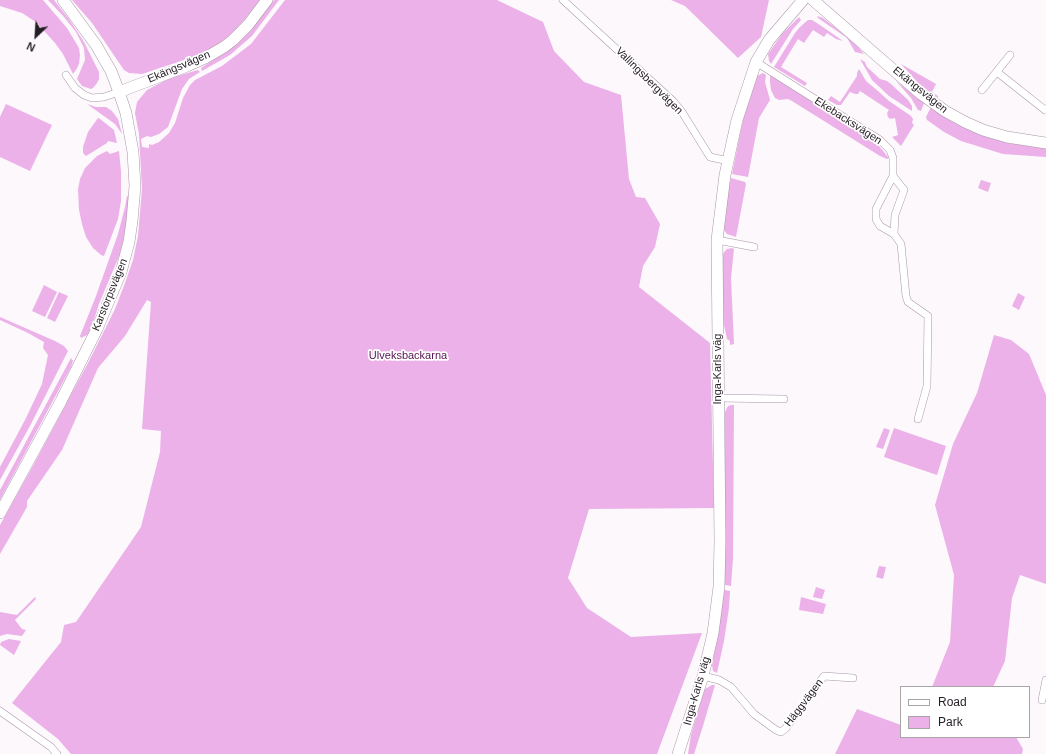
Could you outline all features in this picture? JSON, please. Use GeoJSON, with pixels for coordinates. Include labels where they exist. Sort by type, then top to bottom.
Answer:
{"type":"FeatureCollection","features":[{"type":"Feature","properties":{"kind":"street","name":"Karstorpsvägen"},"geometry":{"type":"LineString","coordinates":[[0,513],[61,401],[97,329],[121,272],[129,242],[135,186],[133,152],[126,113],[120,92],[111,71],[96,45],[63,0]]}},
{"type":"Feature","properties":{"kind":"street","name":"Ekängsvägen"},"geometry":{"type":"LineString","coordinates":[[120,92],[187,66],[224,47],[248,25],[267,0]]}},
{"type":"Feature","properties":{"kind":"street","name":"Vallingsbergvägen"},"geometry":{"type":"LineString","coordinates":[[563,0],[673,101],[682,112],[710,157],[729,161]]}},
{"type":"Feature","properties":{"kind":"street","name":"Inga-Karls väg"},"geometry":{"type":"LineString","coordinates":[[678,754],[703,676],[713,633],[719,586],[720,541],[717,240],[725,175],[737,120],[756,62],[770,40],[803,0]]}},
{"type":"Feature","properties":{"kind":"street","name":"Ekängsvägen"},"geometry":{"type":"LineString","coordinates":[[814,0],[921,94],[945,111],[965,122],[989,132],[1007,137],[1046,143]]}},
{"type":"Feature","properties":{"kind":"street"},"geometry":{"type":"LineString","coordinates":[[982,90],[1010,55]]}},
{"type":"Feature","properties":{"kind":"street","name":"Ekebacksvägen"},"geometry":{"type":"LineString","coordinates":[[756,62],[880,140],[890,150],[893,158],[894,176]]}},
{"type":"Feature","properties":{"kind":"street"},"geometry":{"type":"LineString","coordinates":[[997,72],[1045,110],[1046,109]]}},
{"type":"Feature","properties":{"kind":"street"},"geometry":{"type":"LineString","coordinates":[[66,75],[75,88],[84,95],[92,98],[104,97],[120,92]]}},
{"type":"Feature","properties":{"kind":"street"},"geometry":{"type":"LineString","coordinates":[[894,234],[895,215],[904,190],[894,176],[876,209],[876,219],[880,226],[894,234],[901,244],[906,296],[908,302],[928,316],[927,386],[918,420]]}},
{"type":"Feature","properties":{"kind":"street"},"geometry":{"type":"LineString","coordinates":[[717,240],[754,247]]}},
{"type":"Feature","properties":{"kind":"street"},"geometry":{"type":"LineString","coordinates":[[718,398],[784,399]]}},
{"type":"Feature","properties":{"kind":"street","name":"Häggvägen"},"geometry":{"type":"LineString","coordinates":[[703,676],[719,680],[731,687],[754,714],[781,732],[786,728],[824,676],[853,678]]}},
{"type":"Feature","properties":{"kind":"street"},"geometry":{"type":"LineString","coordinates":[[1042,700],[1046,680]]}},
{"type":"Feature","properties":{"kind":"street"},"geometry":{"type":"LineString","coordinates":[[0,711],[51,747],[57,754]]}},
{"type":"Feature","properties":{"kind":"green space"},"geometry":{"type":"Polygon","coordinates":[[[0,0],[43,0],[67,28],[79,48],[79,64],[73,74],[63,54],[36,22],[22,13],[0,6],[0,0]]]}},
{"type":"Feature","properties":{"kind":"green space"},"geometry":{"type":"Polygon","coordinates":[[[48,0],[54,0],[69,19],[84,42],[99,72],[99,79],[91,89],[82,86],[77,79],[85,60],[84,48],[76,32],[48,0]]]}},
{"type":"Feature","properties":{"kind":"green space"},"geometry":{"type":"Polygon","coordinates":[[[72,0],[260,0],[236,30],[217,45],[196,56],[142,74],[129,73],[124,70],[92,23],[72,0]]]}},
{"type":"Feature","properties":{"kind":"green space"},"geometry":{"type":"Polygon","coordinates":[[[274,0],[279,0],[252,36],[230,55],[202,71],[201,68],[227,51],[248,33],[274,0]]]}},
{"type":"Feature","properties":{"kind":"green space","name":"Ulveksbackarna"},"geometry":{"type":"Polygon","coordinates":[[[285,0],[497,0],[543,22],[554,51],[584,82],[621,95],[629,179],[636,197],[645,198],[660,224],[655,247],[643,266],[639,287],[710,343],[714,508],[589,509],[568,578],[587,608],[631,637],[702,633],[657,754],[71,754],[58,739],[12,703],[61,642],[64,625],[76,622],[141,527],[160,452],[161,431],[142,429],[151,302],[147,300],[125,336],[98,368],[62,450],[27,501],[27,507],[0,554],[0,525],[89,361],[115,309],[133,260],[138,236],[142,189],[139,134],[135,113],[137,102],[147,90],[170,78],[198,70],[200,72],[189,79],[182,89],[168,127],[159,134],[151,137],[147,136],[141,139],[142,147],[149,148],[149,144],[152,145],[159,142],[169,133],[175,123],[183,98],[190,85],[195,80],[222,66],[251,44],[285,0]]]}},
{"type":"Feature","properties":{"kind":"green space"},"geometry":{"type":"Polygon","coordinates":[[[671,0],[769,0],[761,37],[738,58],[685,6],[671,0]]]}},
{"type":"Feature","properties":{"kind":"green space"},"geometry":{"type":"Polygon","coordinates":[[[817,16],[823,18],[854,42],[864,54],[855,52],[847,38],[817,16]]]}},
{"type":"Feature","properties":{"kind":"green space"},"geometry":{"type":"Polygon","coordinates":[[[799,17],[801,20],[793,29],[771,64],[768,54],[782,34],[799,17]]]}},
{"type":"Feature","properties":{"kind":"green space"},"geometry":{"type":"Polygon","coordinates":[[[808,20],[812,20],[817,23],[843,41],[836,39],[827,33],[824,37],[813,30],[804,43],[798,39],[781,67],[807,83],[805,86],[774,67],[795,33],[808,20]]]}},
{"type":"Feature","properties":{"kind":"green space"},"geometry":{"type":"Polygon","coordinates":[[[860,59],[865,62],[867,67],[880,79],[891,84],[908,100],[912,106],[912,111],[889,96],[872,80],[860,59]]]}},
{"type":"Feature","properties":{"kind":"green space"},"geometry":{"type":"Polygon","coordinates":[[[901,64],[936,84],[932,92],[938,96],[938,98],[921,86],[901,64]]]}},
{"type":"Feature","properties":{"kind":"green space"},"geometry":{"type":"Polygon","coordinates":[[[859,69],[866,81],[913,119],[912,123],[914,125],[901,146],[892,137],[898,135],[895,118],[890,119],[887,113],[889,110],[860,91],[858,94],[850,92],[841,105],[837,105],[828,100],[831,96],[840,102],[857,76],[859,69]]]}},
{"type":"Feature","properties":{"kind":"green space"},"geometry":{"type":"Polygon","coordinates":[[[763,73],[766,75],[765,82],[770,100],[759,118],[748,177],[732,174],[746,105],[757,76],[763,73]]]}},
{"type":"Feature","properties":{"kind":"green space"},"geometry":{"type":"Polygon","coordinates":[[[770,75],[867,136],[878,145],[889,158],[887,159],[880,156],[792,101],[788,99],[779,100],[775,98],[771,90],[770,75]]]}},
{"type":"Feature","properties":{"kind":"green space"},"geometry":{"type":"Polygon","coordinates":[[[896,81],[924,103],[921,111],[918,110],[911,98],[896,81]]]}},
{"type":"Feature","properties":{"kind":"green space"},"geometry":{"type":"Polygon","coordinates":[[[6,104],[52,125],[30,171],[0,157],[0,117],[6,104]]]}},
{"type":"Feature","properties":{"kind":"green space"},"geometry":{"type":"Polygon","coordinates":[[[87,104],[96,107],[106,107],[112,111],[118,119],[122,134],[115,124],[87,104]]]}},
{"type":"Feature","properties":{"kind":"green space"},"geometry":{"type":"Polygon","coordinates":[[[931,107],[949,120],[990,138],[1008,143],[1046,148],[1046,157],[1003,154],[961,141],[944,132],[927,120],[926,117],[931,107]]]}},
{"type":"Feature","properties":{"kind":"green space"},"geometry":{"type":"Polygon","coordinates":[[[98,118],[114,130],[117,143],[108,141],[86,156],[83,153],[83,147],[88,132],[98,118]]]}},
{"type":"Feature","properties":{"kind":"green space"},"geometry":{"type":"Polygon","coordinates":[[[107,151],[110,154],[119,151],[121,201],[118,219],[104,256],[93,248],[86,237],[79,210],[78,189],[80,179],[85,168],[97,156],[107,151]]]}},
{"type":"Feature","properties":{"kind":"green space"},"geometry":{"type":"Polygon","coordinates":[[[731,178],[745,182],[746,184],[736,237],[727,234],[723,229],[731,178]]]}},
{"type":"Feature","properties":{"kind":"green space"},"geometry":{"type":"Polygon","coordinates":[[[981,180],[991,183],[988,192],[978,188],[981,180]]]}},
{"type":"Feature","properties":{"kind":"green space"},"geometry":{"type":"Polygon","coordinates":[[[127,196],[129,196],[126,229],[120,254],[99,304],[91,329],[87,335],[81,338],[80,336],[118,234],[127,196]]]}},
{"type":"Feature","properties":{"kind":"green space"},"geometry":{"type":"Polygon","coordinates":[[[727,249],[734,249],[731,278],[734,344],[730,345],[730,341],[727,339],[722,316],[721,260],[724,252],[727,249]]]}},
{"type":"Feature","properties":{"kind":"green space"},"geometry":{"type":"Polygon","coordinates":[[[44,285],[57,292],[45,317],[32,311],[44,285]]]}},
{"type":"Feature","properties":{"kind":"green space"},"geometry":{"type":"Polygon","coordinates":[[[59,292],[68,296],[55,322],[47,318],[59,292]]]}},
{"type":"Feature","properties":{"kind":"green space"},"geometry":{"type":"Polygon","coordinates":[[[1018,293],[1025,297],[1019,310],[1012,306],[1018,293]]]}},
{"type":"Feature","properties":{"kind":"green space"},"geometry":{"type":"Polygon","coordinates":[[[0,317],[55,341],[64,346],[68,351],[31,424],[0,480],[0,467],[42,384],[48,355],[43,348],[44,342],[0,320],[0,317]]]}},
{"type":"Feature","properties":{"kind":"green space"},"geometry":{"type":"Polygon","coordinates":[[[994,335],[1011,340],[1029,354],[1046,395],[1046,584],[1020,575],[1012,598],[1005,661],[993,686],[932,686],[950,642],[954,575],[935,505],[953,444],[977,393],[994,335]]]}},
{"type":"Feature","properties":{"kind":"green space"},"geometry":{"type":"Polygon","coordinates":[[[71,358],[73,361],[71,367],[0,500],[0,490],[71,358]]]}},
{"type":"Feature","properties":{"kind":"green space"},"geometry":{"type":"Polygon","coordinates":[[[734,405],[733,558],[731,586],[725,585],[725,412],[728,406],[734,405]]]}},
{"type":"Feature","properties":{"kind":"green space"},"geometry":{"type":"Polygon","coordinates":[[[884,428],[890,430],[883,449],[876,447],[884,428]]]}},
{"type":"Feature","properties":{"kind":"green space"},"geometry":{"type":"Polygon","coordinates":[[[894,428],[946,446],[937,475],[884,457],[894,428]]]}},
{"type":"Feature","properties":{"kind":"green space"},"geometry":{"type":"Polygon","coordinates":[[[879,566],[886,567],[883,579],[876,577],[879,566]]]}},
{"type":"Feature","properties":{"kind":"green space"},"geometry":{"type":"Polygon","coordinates":[[[816,587],[825,590],[822,599],[813,597],[816,587]]]}},
{"type":"Feature","properties":{"kind":"green space"},"geometry":{"type":"Polygon","coordinates":[[[724,590],[730,591],[729,608],[717,673],[713,671],[712,665],[724,590]]]}},
{"type":"Feature","properties":{"kind":"green space"},"geometry":{"type":"Polygon","coordinates":[[[35,597],[36,599],[15,620],[22,629],[26,630],[22,636],[7,634],[0,636],[0,612],[17,615],[35,597]]]}},
{"type":"Feature","properties":{"kind":"green space"},"geometry":{"type":"Polygon","coordinates":[[[801,597],[826,604],[823,614],[799,610],[801,597]]]}},
{"type":"Feature","properties":{"kind":"green space"},"geometry":{"type":"Polygon","coordinates":[[[9,639],[21,641],[14,655],[0,645],[1,642],[9,639]]]}},
{"type":"Feature","properties":{"kind":"green space"},"geometry":{"type":"Polygon","coordinates":[[[715,685],[694,754],[688,754],[691,735],[703,694],[705,689],[715,685]]]}},
{"type":"Feature","properties":{"kind":"green space"},"geometry":{"type":"Polygon","coordinates":[[[857,709],[900,725],[900,738],[1017,738],[1023,749],[1022,754],[835,754],[857,709]]]}}]}
